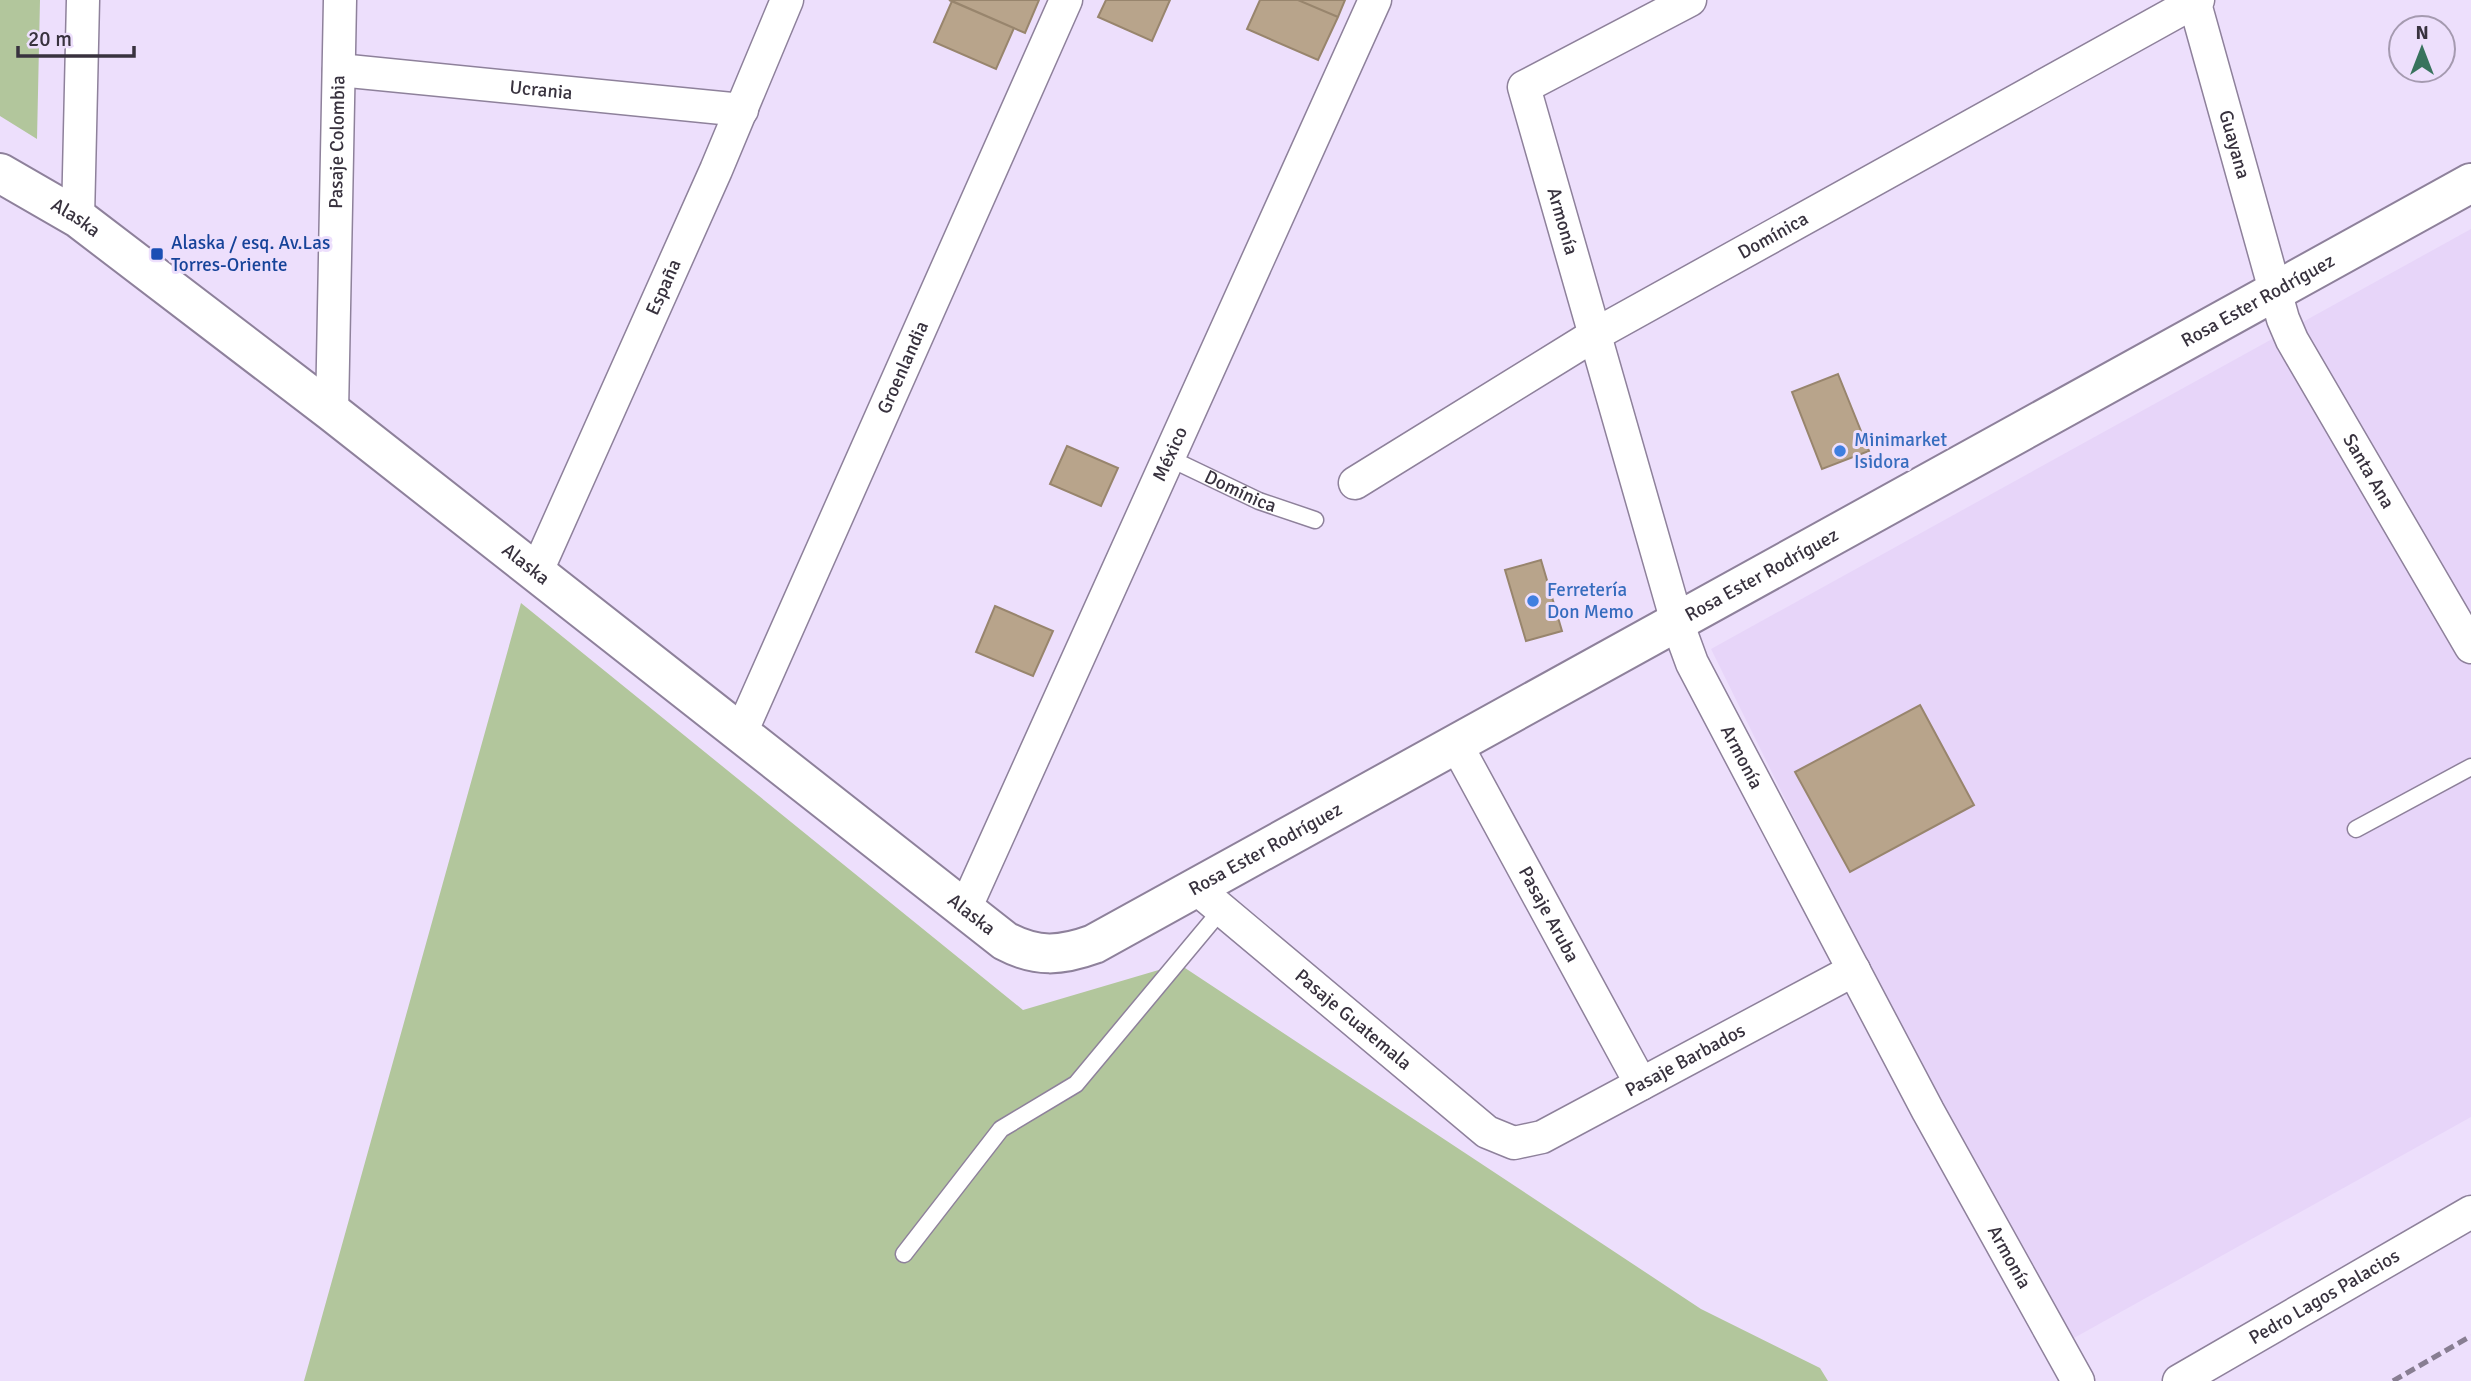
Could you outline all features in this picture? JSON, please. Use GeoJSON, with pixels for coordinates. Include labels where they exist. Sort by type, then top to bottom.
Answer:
{"type":"FeatureCollection","features":[{"type":"Feature","properties":{"kind":"street"},"geometry":{"type":"LineString","coordinates":[[78,218],[83,0]]}},
{"type":"Feature","properties":{"kind":"street","name":"Pasaje Colombia"},"geometry":{"type":"LineString","coordinates":[[332,412],[340,0]]}},
{"type":"Feature","properties":{"kind":"street","name":"España"},"geometry":{"type":"LineString","coordinates":[[536,573],[742,110],[787,0]]}},
{"type":"Feature","properties":{"kind":"street","name":"Groenlandia"},"geometry":{"type":"LineString","coordinates":[[740,735],[1066,0]]}},
{"type":"Feature","properties":{"kind":"street","name":"México"},"geometry":{"type":"LineString","coordinates":[[965,909],[1375,0]]}},
{"type":"Feature","properties":{"kind":"street","name":"Armonía"},"geometry":{"type":"LineString","coordinates":[[1690,0],[1524,87],[1692,663],[1854,970],[2078,1381]]}},
{"type":"Feature","properties":{"kind":"street","name":"Guayana"},"geometry":{"type":"LineString","coordinates":[[2195,1],[2275,291]]}},
{"type":"Feature","properties":{"kind":"street","name":"Domínica"},"geometry":{"type":"LineString","coordinates":[[1355,483],[1596,334],[2195,1]]}},
{"type":"Feature","properties":{"kind":"street","name":"Ucrania"},"geometry":{"type":"LineString","coordinates":[[339,70],[742,110]]}},
{"type":"Feature","properties":{"kind":"street","name":"Alaska"},"geometry":{"type":"LineString","coordinates":[[0,173],[78,218],[332,412],[1005,942],[1047,956]]}},
{"type":"Feature","properties":{"kind":"street","name":"Rosa Ester Rodríguez"},"geometry":{"type":"LineString","coordinates":[[1047,956],[1094,944],[1209,899],[1456,744],[2471,183]]}},
{"type":"Feature","properties":{"kind":"street","name":"Santa Ana"},"geometry":{"type":"LineString","coordinates":[[2275,291],[2292,340],[2471,647]]}},
{"type":"Feature","properties":{"kind":"street","name":"Pasaje Aruba"},"geometry":{"type":"LineString","coordinates":[[1456,744],[1641,1084]]}},
{"type":"Feature","properties":{"kind":"street","name":"Pasaje Guatemala"},"geometry":{"type":"LineString","coordinates":[[1209,899],[1487,1132],[1514,1143]]}},
{"type":"Feature","properties":{"kind":"street","name":"Pasaje Barbados"},"geometry":{"type":"LineString","coordinates":[[1514,1143],[1542,1138],[1854,970]]}},
{"type":"Feature","properties":{"kind":"street","name":"Pedro Lagos Palacios"},"geometry":{"type":"LineString","coordinates":[[2179,1381],[2471,1212]]}},
{"type":"Feature","properties":{"kind":"lane","name":"Domínica"},"geometry":{"type":"LineString","coordinates":[[1168,458],[1259,501],[1315,520]]}},
{"type":"Feature","properties":{"kind":"lane"},"geometry":{"type":"LineString","coordinates":[[2356,829],[2471,767]]}},
{"type":"Feature","properties":{"kind":"lane"},"geometry":{"type":"LineString","coordinates":[[904,1254],[1001,1129],[1076,1084],[1209,899]]}},
{"type":"Feature","properties":{"kind":"shaded area"},"geometry":{"type":"Polygon","coordinates":[[[2471,229],[2471,1117],[2056,1348],[1711,649],[2471,229]]]}},
{"type":"Feature","properties":{"kind":"green space"},"geometry":{"type":"Polygon","coordinates":[[[0,0],[40,0],[37,139],[0,116],[0,0]]]}},
{"type":"Feature","properties":{"kind":"green space"},"geometry":{"type":"Polygon","coordinates":[[[521,603],[1023,1010],[1179,964],[1701,1309],[1820,1368],[1828,1381],[304,1381],[521,603]]]}},
{"type":"Feature","properties":{"kind":"building"},"geometry":{"type":"Polygon","coordinates":[[[949,0],[1039,0],[1025,33],[949,0]]]}},
{"type":"Feature","properties":{"kind":"building"},"geometry":{"type":"Polygon","coordinates":[[[1106,0],[1170,0],[1152,41],[1098,17],[1106,0]]]}},
{"type":"Feature","properties":{"kind":"building"},"geometry":{"type":"Polygon","coordinates":[[[1260,0],[1298,0],[1338,17],[1318,60],[1247,29],[1260,0]]]}},
{"type":"Feature","properties":{"kind":"building"},"geometry":{"type":"Polygon","coordinates":[[[1298,0],[1345,0],[1338,17],[1298,0]]]}},
{"type":"Feature","properties":{"kind":"building"},"geometry":{"type":"Polygon","coordinates":[[[952,1],[1014,28],[996,69],[934,42],[952,1]]]}},
{"type":"Feature","properties":{"kind":"building"},"geometry":{"type":"Polygon","coordinates":[[[1838,374],[1869,451],[1822,469],[1792,392],[1838,374]]]}},
{"type":"Feature","properties":{"kind":"building"},"geometry":{"type":"Polygon","coordinates":[[[1067,446],[1118,468],[1101,506],[1050,484],[1067,446]]]}},
{"type":"Feature","properties":{"kind":"building","name":"Ferretería Don Memo"},"geometry":{"type":"Polygon","coordinates":[[[1541,560],[1562,631],[1526,641],[1505,570],[1541,560]]]}},
{"type":"Feature","properties":{"kind":"building"},"geometry":{"type":"Polygon","coordinates":[[[995,606],[1053,631],[1033,676],[976,652],[995,606]]]}},
{"type":"Feature","properties":{"kind":"building"},"geometry":{"type":"Polygon","coordinates":[[[1920,705],[1974,805],[1850,872],[1795,772],[1920,705]]]}},
{"type":"Feature","properties":{"kind":"railway"},"geometry":{"type":"LineString","coordinates":[[2393,1381],[2471,1336]]}},
{"type":"Feature","properties":{"kind":"place","name":"Alaska / esq. Av.Las Torres-Oriente"},"geometry":{"type":"Point","coordinates":[157,254]}},
{"type":"Feature","properties":{"kind":"place","name":"Minimarket Isidora"},"geometry":{"type":"Point","coordinates":[1840,451]}},
{"type":"Feature","properties":{"kind":"place","name":"Ferretería Don Memo"},"geometry":{"type":"Point","coordinates":[1533,601]}}]}
